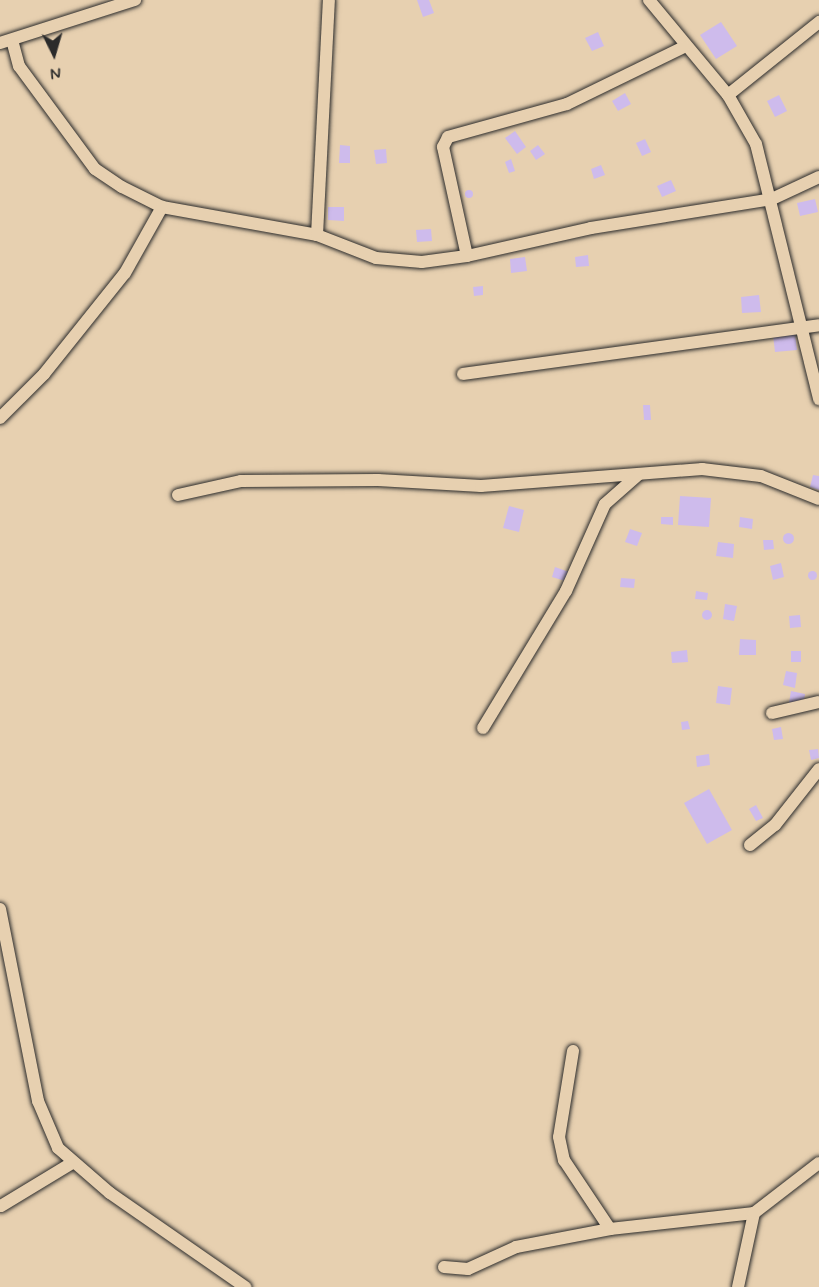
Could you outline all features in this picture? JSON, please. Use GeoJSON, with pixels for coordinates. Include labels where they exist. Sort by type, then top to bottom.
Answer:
{"type":"FeatureCollection","features":[{"type":"Feature","properties":{"kind":"street"},"geometry":{"type":"LineString","coordinates":[[135,0],[6,42],[20,66],[95,169],[162,207],[317,235],[376,258],[423,262],[467,256],[591,228],[772,199],[819,177]]}},
{"type":"Feature","properties":{"kind":"street"},"geometry":{"type":"LineString","coordinates":[[317,235],[329,0]]}},
{"type":"Feature","properties":{"kind":"street"},"geometry":{"type":"LineString","coordinates":[[649,0],[684,47],[728,94],[756,144],[772,199],[819,399]]}},
{"type":"Feature","properties":{"kind":"street"},"geometry":{"type":"LineString","coordinates":[[728,94],[819,22]]}},
{"type":"Feature","properties":{"kind":"street"},"geometry":{"type":"LineString","coordinates":[[467,256],[443,147],[448,137],[500,118],[567,104],[684,47]]}},
{"type":"Feature","properties":{"kind":"street"},"geometry":{"type":"LineString","coordinates":[[0,418],[44,374],[125,273],[162,207]]}},
{"type":"Feature","properties":{"kind":"street"},"geometry":{"type":"LineString","coordinates":[[463,374],[804,329],[819,325]]}},
{"type":"Feature","properties":{"kind":"street"},"geometry":{"type":"LineString","coordinates":[[178,495],[241,481],[481,486],[702,469],[761,476],[819,499]]}},
{"type":"Feature","properties":{"kind":"street"},"geometry":{"type":"LineString","coordinates":[[483,728],[567,591],[605,504],[639,474]]}},
{"type":"Feature","properties":{"kind":"street"},"geometry":{"type":"LineString","coordinates":[[772,713],[819,702]]}},
{"type":"Feature","properties":{"kind":"street"},"geometry":{"type":"LineString","coordinates":[[750,845],[775,825],[819,769]]}},
{"type":"Feature","properties":{"kind":"street"},"geometry":{"type":"LineString","coordinates":[[0,909],[6,964],[38,1101],[58,1148],[72,1163],[245,1287]]}},
{"type":"Feature","properties":{"kind":"street"},"geometry":{"type":"LineString","coordinates":[[573,1051],[559,1137],[564,1160],[610,1229]]}},
{"type":"Feature","properties":{"kind":"street"},"geometry":{"type":"LineString","coordinates":[[1,1206],[72,1163]]}},
{"type":"Feature","properties":{"kind":"street"},"geometry":{"type":"LineString","coordinates":[[444,1267],[468,1269],[516,1248],[610,1229],[754,1213],[819,1163]]}},
{"type":"Feature","properties":{"kind":"street"},"geometry":{"type":"LineString","coordinates":[[738,1287],[754,1213]]}},
{"type":"Feature","properties":{"kind":"building"},"geometry":{"type":"Polygon","coordinates":[[[417,0],[429,0],[434,13],[423,17],[417,0]]]}},
{"type":"Feature","properties":{"kind":"building"},"geometry":{"type":"Polygon","coordinates":[[[721,22],[737,46],[716,59],[700,35],[721,22]]]}},
{"type":"Feature","properties":{"kind":"building"},"geometry":{"type":"Polygon","coordinates":[[[598,32],[604,46],[592,51],[585,38],[598,32]]]}},
{"type":"Feature","properties":{"kind":"building"},"geometry":{"type":"Polygon","coordinates":[[[625,93],[631,104],[618,111],[612,101],[625,93]]]}},
{"type":"Feature","properties":{"kind":"building"},"geometry":{"type":"Polygon","coordinates":[[[779,95],[787,111],[775,117],[767,101],[779,95]]]}},
{"type":"Feature","properties":{"kind":"building"},"geometry":{"type":"Polygon","coordinates":[[[515,131],[526,147],[517,154],[505,138],[515,131]]]}},
{"type":"Feature","properties":{"kind":"building"},"geometry":{"type":"Polygon","coordinates":[[[645,139],[651,152],[642,156],[636,143],[645,139]]]}},
{"type":"Feature","properties":{"kind":"building"},"geometry":{"type":"Polygon","coordinates":[[[340,145],[350,146],[350,163],[339,163],[340,145]]]}},
{"type":"Feature","properties":{"kind":"building"},"geometry":{"type":"Polygon","coordinates":[[[538,145],[545,154],[536,160],[530,151],[538,145]]]}},
{"type":"Feature","properties":{"kind":"building"},"geometry":{"type":"Polygon","coordinates":[[[386,149],[387,163],[376,164],[374,150],[386,149]]]}},
{"type":"Feature","properties":{"kind":"building"},"geometry":{"type":"Polygon","coordinates":[[[511,159],[515,171],[509,173],[505,162],[511,159]]]}},
{"type":"Feature","properties":{"kind":"building"},"geometry":{"type":"Polygon","coordinates":[[[601,165],[605,175],[594,179],[591,169],[601,165]]]}},
{"type":"Feature","properties":{"kind":"building"},"geometry":{"type":"Polygon","coordinates":[[[671,180],[676,191],[662,197],[657,186],[671,180]]]}},
{"type":"Feature","properties":{"kind":"building"},"geometry":{"type":"Polygon","coordinates":[[[469,190],[473,194],[469,198],[465,194],[469,190]]]}},
{"type":"Feature","properties":{"kind":"building"},"geometry":{"type":"Polygon","coordinates":[[[815,199],[818,212],[800,216],[797,203],[815,199]]]}},
{"type":"Feature","properties":{"kind":"building"},"geometry":{"type":"Polygon","coordinates":[[[328,207],[344,207],[344,221],[328,220],[328,207]]]}},
{"type":"Feature","properties":{"kind":"building"},"geometry":{"type":"Polygon","coordinates":[[[431,229],[432,241],[417,242],[416,230],[431,229]]]}},
{"type":"Feature","properties":{"kind":"building"},"geometry":{"type":"Polygon","coordinates":[[[588,255],[589,266],[576,267],[575,257],[588,255]]]}},
{"type":"Feature","properties":{"kind":"building"},"geometry":{"type":"Polygon","coordinates":[[[525,257],[527,271],[511,273],[510,259],[525,257]]]}},
{"type":"Feature","properties":{"kind":"building"},"geometry":{"type":"Polygon","coordinates":[[[483,286],[483,295],[474,296],[473,287],[483,286]]]}},
{"type":"Feature","properties":{"kind":"building"},"geometry":{"type":"Polygon","coordinates":[[[759,295],[761,312],[742,313],[741,297],[759,295]]]}},
{"type":"Feature","properties":{"kind":"building"},"geometry":{"type":"Polygon","coordinates":[[[795,333],[797,350],[775,352],[773,335],[795,333]]]}},
{"type":"Feature","properties":{"kind":"building"},"geometry":{"type":"Polygon","coordinates":[[[643,405],[650,405],[651,420],[644,420],[643,405]]]}},
{"type":"Feature","properties":{"kind":"building"},"geometry":{"type":"Polygon","coordinates":[[[813,475],[819,476],[819,490],[810,487],[813,475]]]}},
{"type":"Feature","properties":{"kind":"building"},"geometry":{"type":"Polygon","coordinates":[[[680,496],[711,498],[709,527],[678,525],[680,496]]]}},
{"type":"Feature","properties":{"kind":"building"},"geometry":{"type":"Polygon","coordinates":[[[509,506],[524,510],[519,532],[503,528],[509,506]]]}},
{"type":"Feature","properties":{"kind":"building"},"geometry":{"type":"Polygon","coordinates":[[[661,517],[673,517],[673,525],[661,524],[661,517]]]}},
{"type":"Feature","properties":{"kind":"building"},"geometry":{"type":"Polygon","coordinates":[[[740,517],[753,519],[752,529],[739,527],[740,517]]]}},
{"type":"Feature","properties":{"kind":"building"},"geometry":{"type":"Polygon","coordinates":[[[630,529],[642,533],[637,546],[625,542],[630,529]]]}},
{"type":"Feature","properties":{"kind":"building"},"geometry":{"type":"Polygon","coordinates":[[[788,533],[792,534],[792,542],[788,543],[784,542],[783,538],[784,534],[788,533]]]}},
{"type":"Feature","properties":{"kind":"building"},"geometry":{"type":"Polygon","coordinates":[[[763,540],[773,540],[774,549],[764,550],[763,540]]]}},
{"type":"Feature","properties":{"kind":"building"},"geometry":{"type":"Polygon","coordinates":[[[718,542],[734,544],[733,558],[716,556],[718,542]]]}},
{"type":"Feature","properties":{"kind":"building"},"geometry":{"type":"Polygon","coordinates":[[[781,563],[784,577],[773,580],[770,566],[781,563]]]}},
{"type":"Feature","properties":{"kind":"building"},"geometry":{"type":"Polygon","coordinates":[[[555,567],[569,572],[565,581],[552,577],[555,567]]]}},
{"type":"Feature","properties":{"kind":"building"},"geometry":{"type":"Polygon","coordinates":[[[812,571],[816,575],[812,579],[808,575],[812,571]]]}},
{"type":"Feature","properties":{"kind":"building"},"geometry":{"type":"Polygon","coordinates":[[[621,578],[635,579],[634,588],[620,587],[621,578]]]}},
{"type":"Feature","properties":{"kind":"building"},"geometry":{"type":"Polygon","coordinates":[[[696,591],[708,593],[707,600],[695,599],[696,591]]]}},
{"type":"Feature","properties":{"kind":"building"},"geometry":{"type":"Polygon","coordinates":[[[725,604],[737,606],[734,621],[723,619],[725,604]]]}},
{"type":"Feature","properties":{"kind":"building"},"geometry":{"type":"Polygon","coordinates":[[[707,610],[712,615],[707,620],[702,615],[707,610]]]}},
{"type":"Feature","properties":{"kind":"building"},"geometry":{"type":"Polygon","coordinates":[[[800,615],[801,627],[790,628],[789,616],[800,615]]]}},
{"type":"Feature","properties":{"kind":"building"},"geometry":{"type":"Polygon","coordinates":[[[740,639],[756,640],[756,655],[739,655],[740,639]]]}},
{"type":"Feature","properties":{"kind":"building"},"geometry":{"type":"Polygon","coordinates":[[[687,650],[688,662],[672,663],[671,652],[687,650]]]}},
{"type":"Feature","properties":{"kind":"building"},"geometry":{"type":"Polygon","coordinates":[[[791,651],[801,651],[801,662],[791,662],[791,651]]]}},
{"type":"Feature","properties":{"kind":"building"},"geometry":{"type":"Polygon","coordinates":[[[786,671],[797,673],[795,688],[783,685],[786,671]]]}},
{"type":"Feature","properties":{"kind":"building"},"geometry":{"type":"Polygon","coordinates":[[[718,686],[732,688],[730,705],[716,703],[718,686]]]}},
{"type":"Feature","properties":{"kind":"building"},"geometry":{"type":"Polygon","coordinates":[[[791,691],[805,694],[803,706],[789,703],[791,691]]]}},
{"type":"Feature","properties":{"kind":"building"},"geometry":{"type":"Polygon","coordinates":[[[688,721],[690,729],[682,730],[681,722],[688,721]]]}},
{"type":"Feature","properties":{"kind":"building"},"geometry":{"type":"Polygon","coordinates":[[[781,727],[783,739],[774,740],[772,729],[781,727]]]}},
{"type":"Feature","properties":{"kind":"building"},"geometry":{"type":"Polygon","coordinates":[[[818,749],[819,758],[811,760],[809,750],[818,749]]]}},
{"type":"Feature","properties":{"kind":"building"},"geometry":{"type":"Polygon","coordinates":[[[709,754],[710,765],[697,767],[696,756],[709,754]]]}},
{"type":"Feature","properties":{"kind":"building"},"geometry":{"type":"Polygon","coordinates":[[[709,789],[732,830],[707,844],[684,803],[709,789]]]}},
{"type":"Feature","properties":{"kind":"building"},"geometry":{"type":"Polygon","coordinates":[[[756,805],[763,818],[756,821],[749,809],[756,805]]]}}]}
